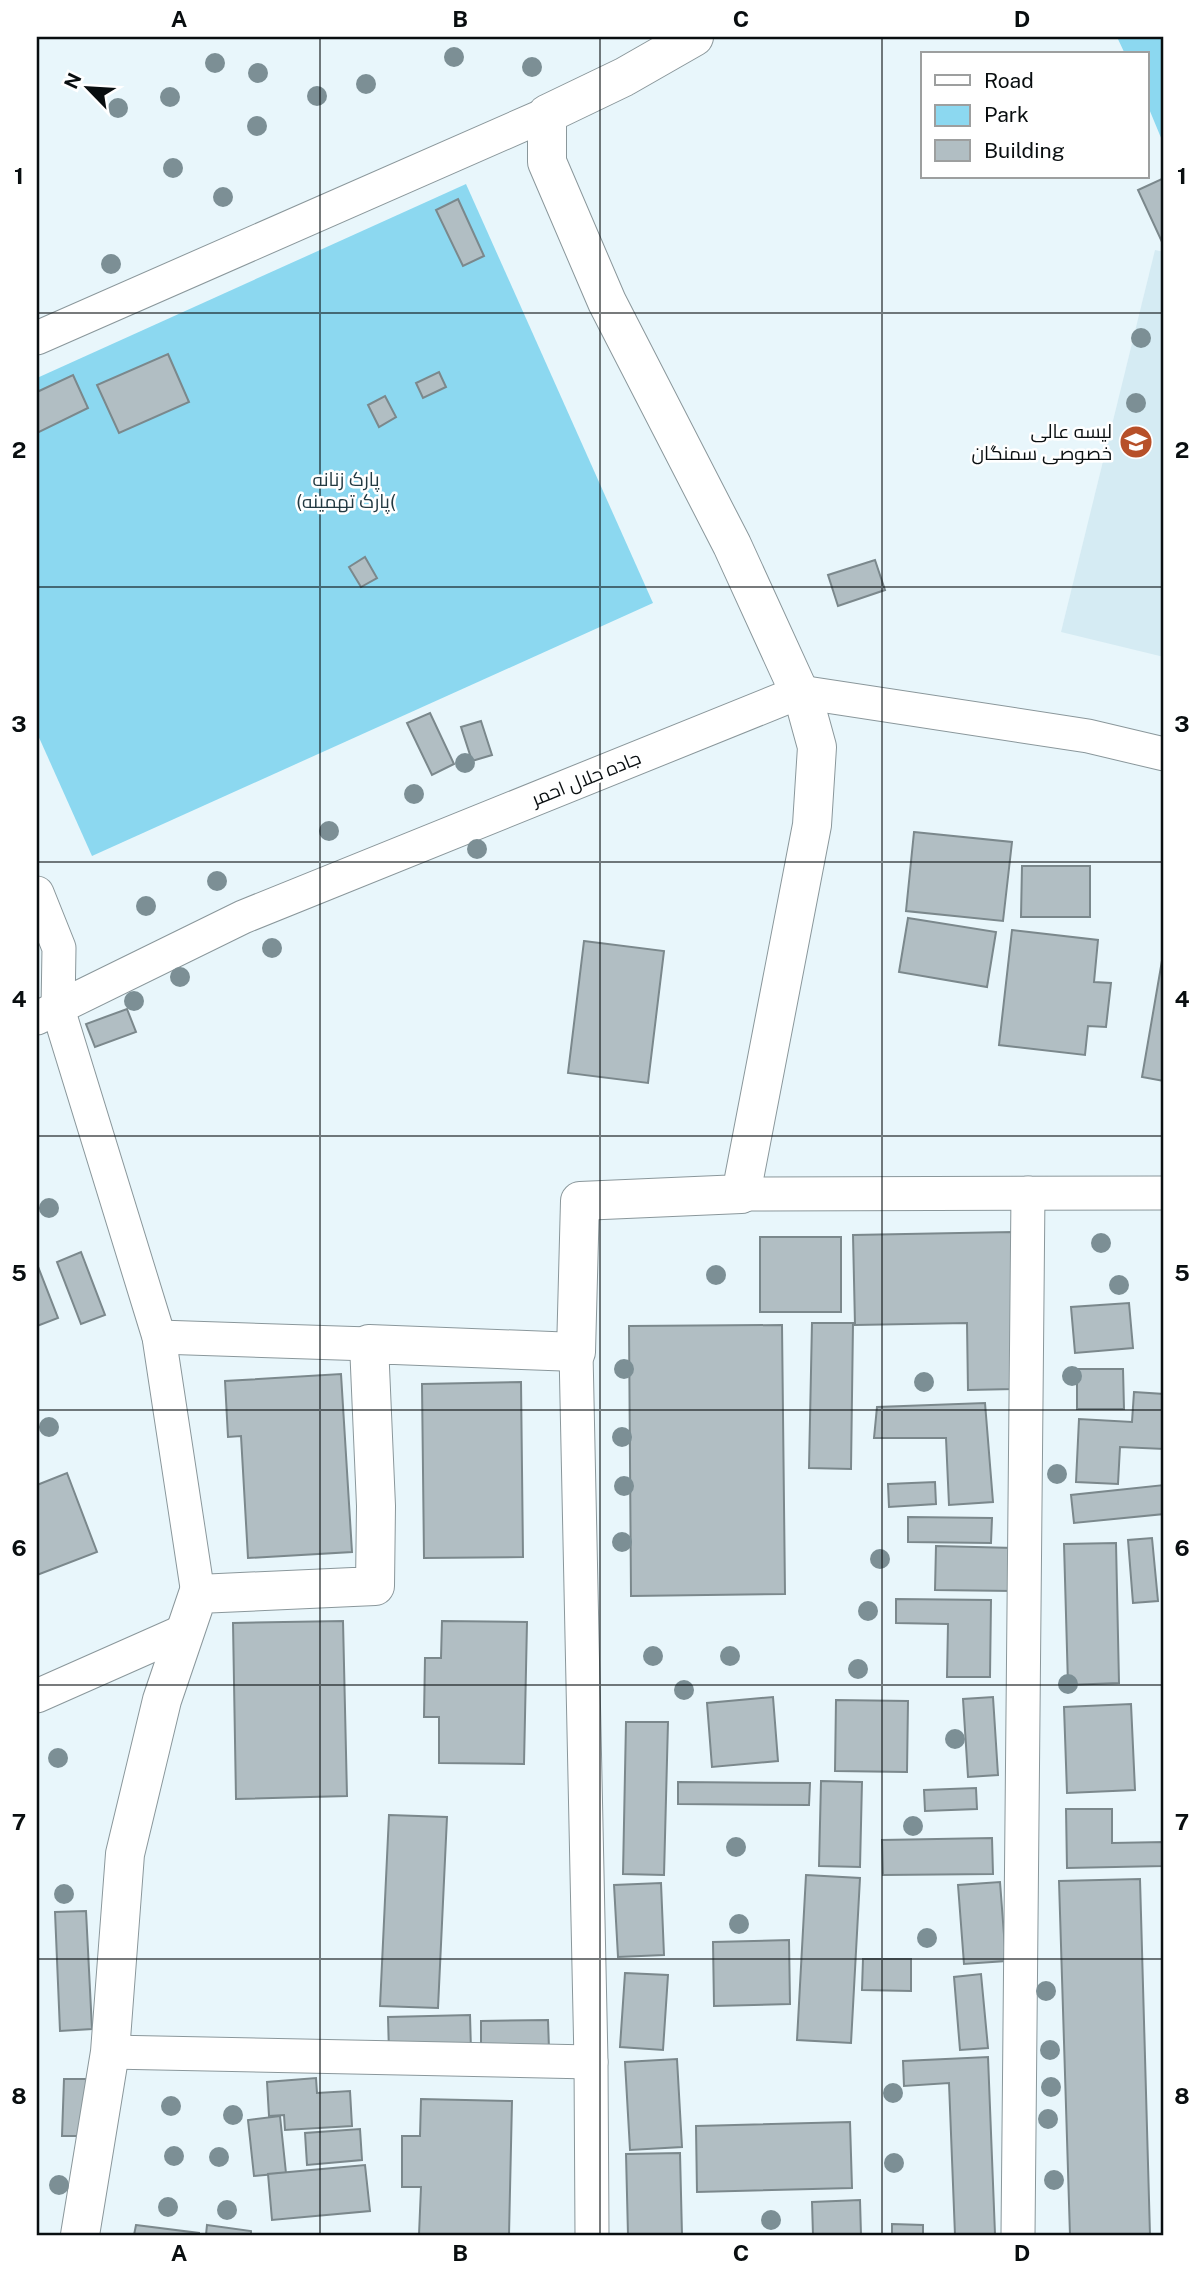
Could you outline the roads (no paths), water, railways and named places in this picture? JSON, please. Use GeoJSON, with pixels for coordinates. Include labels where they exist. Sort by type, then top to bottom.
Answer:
{"type":"FeatureCollection","features":[{"type":"Feature","properties":{"kind":"street"},"geometry":{"type":"LineString","coordinates":[[37,338],[547,114],[624,77],[694,37]]}},
{"type":"Feature","properties":{"kind":"street"},"geometry":{"type":"LineString","coordinates":[[547,114],[547,162],[607,302],[732,545],[800,692],[817,747],[812,825],[741,1194]]}},
{"type":"Feature","properties":{"kind":"street"},"geometry":{"type":"LineString","coordinates":[[800,692],[1088,736],[1164,754]]}},
{"type":"Feature","properties":{"kind":"street","name":"جاده حلال احمر"},"geometry":{"type":"LineString","coordinates":[[48,1014],[243,917],[800,692]]}},
{"type":"Feature","properties":{"kind":"street"},"geometry":{"type":"LineString","coordinates":[[37,893],[59,948],[48,1014],[159,1337],[198,1594],[162,1700],[125,1854],[110,2052],[80,2235]]}},
{"type":"Feature","properties":{"kind":"street"},"geometry":{"type":"LineString","coordinates":[[1018,2235],[1028,1193]]}},
{"type":"Feature","properties":{"kind":"street"},"geometry":{"type":"LineString","coordinates":[[592,2235],[591,2062],[576,1352],[580,1201],[741,1194],[1164,1193]]}},
{"type":"Feature","properties":{"kind":"street"},"geometry":{"type":"LineString","coordinates":[[159,1337],[576,1352]]}},
{"type":"Feature","properties":{"kind":"street"},"geometry":{"type":"LineString","coordinates":[[198,1594],[374,1586],[376,1506],[369,1344]]}},
{"type":"Feature","properties":{"kind":"street"},"geometry":{"type":"LineString","coordinates":[[37,1696],[186,1630]]}},
{"type":"Feature","properties":{"kind":"street"},"geometry":{"type":"LineString","coordinates":[[110,2052],[591,2062]]}},
{"type":"Feature","properties":{"kind":"place","name":"لیسه عالی خصوصی سمنگان"},"geometry":{"type":"Point","coordinates":[1136,442]}},
{"type":"Feature","properties":{"kind":"park label","name":"پارک زنانه (پارک تهمینه("},"geometry":{"type":"Point","coordinates":[346,490]}}]}
